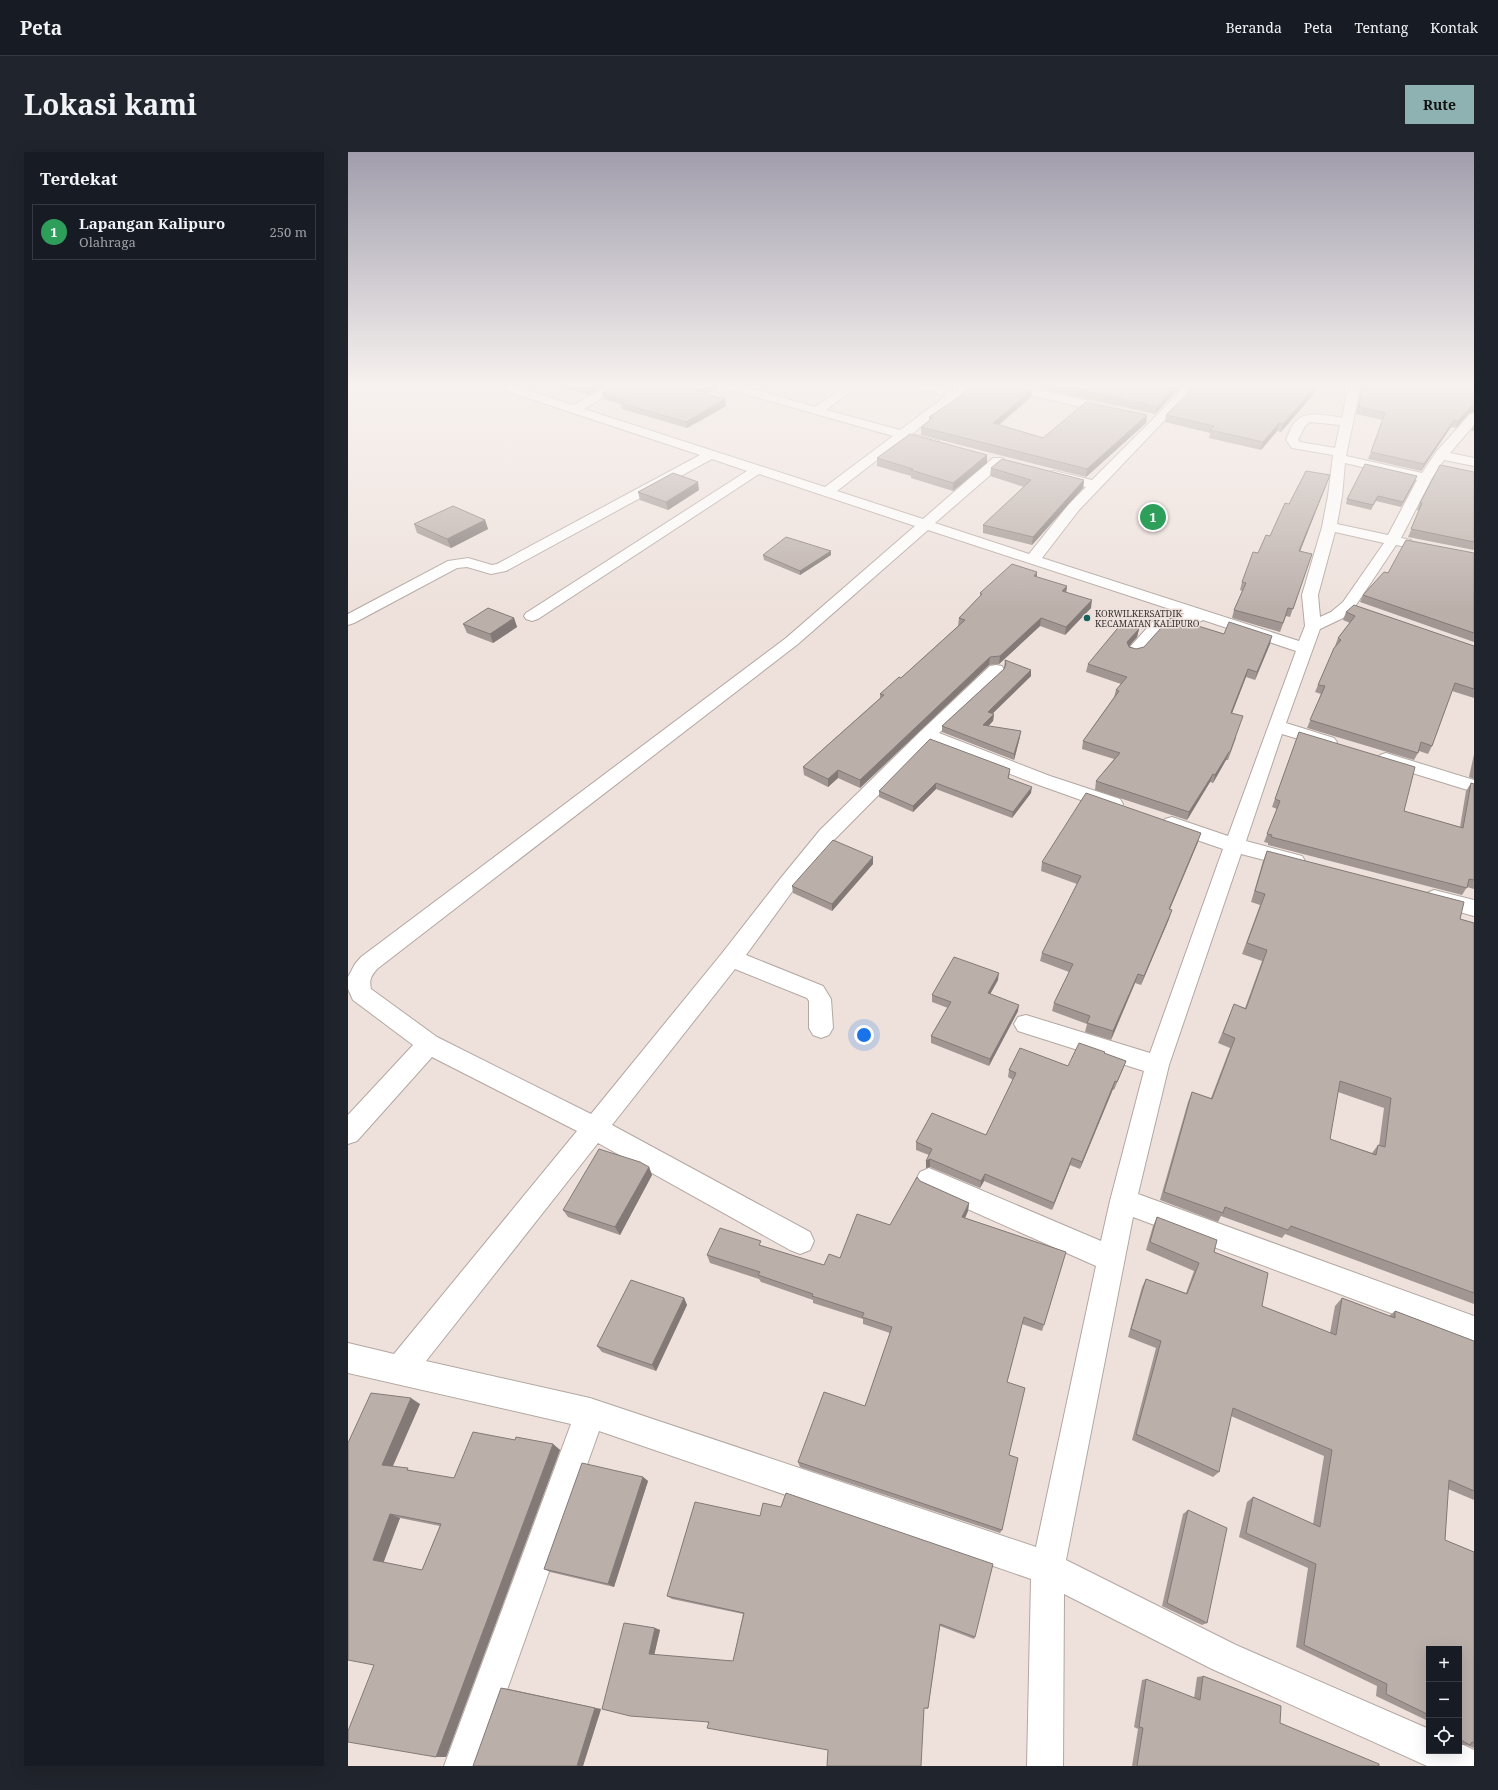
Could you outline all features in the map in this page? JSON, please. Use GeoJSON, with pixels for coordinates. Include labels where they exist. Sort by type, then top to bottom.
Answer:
{"type":"FeatureCollection","features":[{"type":"Feature","properties":{"kind":"street"},"geometry":{"type":"LineString","coordinates":[[348,620],[453,564],[468,562],[491,570],[501,568],[700,459]]}},
{"type":"Feature","properties":{"kind":"street"},"geometry":{"type":"LineString","coordinates":[[726,459],[1304,648]]}},
{"type":"Feature","properties":{"kind":"street"},"geometry":{"type":"LineString","coordinates":[[826,493],[870,459]]}},
{"type":"Feature","properties":{"kind":"street"},"geometry":{"type":"LineString","coordinates":[[992,459],[1013,465]]}},
{"type":"Feature","properties":{"kind":"street"},"geometry":{"type":"LineString","coordinates":[[1032,560],[1074,507],[1120,459]]}},
{"type":"Feature","properties":{"kind":"street"},"geometry":{"type":"LineString","coordinates":[[1045,1766],[1048,1568],[1123,1201],[1156,1065],[1313,626],[1310,595],[1329,527],[1340,459]]}},
{"type":"Feature","properties":{"kind":"street"},"geometry":{"type":"LineString","coordinates":[[1353,459],[1426,478]]}},
{"type":"Feature","properties":{"kind":"street"},"geometry":{"type":"LineString","coordinates":[[1313,626],[1356,607],[1426,478],[1438,459]]}},
{"type":"Feature","properties":{"kind":"street"},"geometry":{"type":"LineString","coordinates":[[1461,459],[1474,462]]}},
{"type":"Feature","properties":{"kind":"street"},"geometry":{"type":"LineString","coordinates":[[800,1241],[595,1128],[429,1044],[361,994],[358,984],[359,974],[369,963],[792,641],[998,461]]}},
{"type":"Feature","properties":{"kind":"street"},"geometry":{"type":"LineString","coordinates":[[532,616],[757,470]]}},
{"type":"Feature","properties":{"kind":"street"},"geometry":{"type":"LineString","coordinates":[[1043,472],[1095,485]]}},
{"type":"Feature","properties":{"kind":"street"},"geometry":{"type":"LineString","coordinates":[[1329,527],[1420,546]]}},
{"type":"Feature","properties":{"kind":"street"},"geometry":{"type":"LineString","coordinates":[[1134,650],[1162,621],[1208,617]]}},
{"type":"Feature","properties":{"kind":"street"},"geometry":{"type":"LineString","coordinates":[[401,1369],[731,958],[787,884],[832,830],[927,735],[996,670]]}},
{"type":"Feature","properties":{"kind":"street"},"geometry":{"type":"LineString","coordinates":[[1276,726],[1344,746]]}},
{"type":"Feature","properties":{"kind":"street"},"geometry":{"type":"LineString","coordinates":[[927,735],[1043,780],[1131,810]]}},
{"type":"Feature","properties":{"kind":"street"},"geometry":{"type":"LineString","coordinates":[[1367,753],[1474,786]]}},
{"type":"Feature","properties":{"kind":"street"},"geometry":{"type":"LineString","coordinates":[[1153,818],[1234,846],[1312,866]]}},
{"type":"Feature","properties":{"kind":"street"},"geometry":{"type":"LineString","coordinates":[[1420,894],[1474,908]]}},
{"type":"Feature","properties":{"kind":"street"},"geometry":{"type":"LineString","coordinates":[[731,958],[815,992],[820,999],[821,1028]]}},
{"type":"Feature","properties":{"kind":"street"},"geometry":{"type":"LineString","coordinates":[[1026,1024],[1156,1065]]}},
{"type":"Feature","properties":{"kind":"street"},"geometry":{"type":"LineString","coordinates":[[348,1133],[429,1044]]}},
{"type":"Feature","properties":{"kind":"street"},"geometry":{"type":"LineString","coordinates":[[929,1180],[1111,1259]]}},
{"type":"Feature","properties":{"kind":"street"},"geometry":{"type":"LineString","coordinates":[[1123,1201],[1474,1330]]}},
{"type":"Feature","properties":{"kind":"street"},"geometry":{"type":"LineString","coordinates":[[348,1358],[590,1413],[1048,1568],[1224,1658],[1426,1747]]}},
{"type":"Feature","properties":{"kind":"street"},"geometry":{"type":"LineString","coordinates":[[462,1766],[590,1413]]}},
{"type":"Feature","properties":{"kind":"street"},"geometry":{"type":"LineString","coordinates":[[1442,1754],[1469,1766]]}},
{"type":"Feature","properties":{"kind":"building"},"geometry":{"type":"Polygon","coordinates":[[[881,459],[982,459],[953,483],[911,470],[913,469],[881,459]]]}},
{"type":"Feature","properties":{"kind":"building"},"geometry":{"type":"Polygon","coordinates":[[[1003,459],[1084,480],[1033,537],[983,525],[1031,480],[991,468],[1003,459]]]}},
{"type":"Feature","properties":{"kind":"building"},"geometry":{"type":"Polygon","coordinates":[[[1049,459],[1098,459],[1087,469],[1049,459]]]}},
{"type":"Feature","properties":{"kind":"building"},"geometry":{"type":"Polygon","coordinates":[[[1403,459],[1427,459],[1424,464],[1403,459]]]}},
{"type":"Feature","properties":{"kind":"building"},"geometry":{"type":"Polygon","coordinates":[[[1365,464],[1417,476],[1403,502],[1378,496],[1373,505],[1347,499],[1365,464]]]}},
{"type":"Feature","properties":{"kind":"building"},"geometry":{"type":"Polygon","coordinates":[[[1440,465],[1474,472],[1474,542],[1411,529],[1422,503],[1420,503],[1440,465]]]}},
{"type":"Feature","properties":{"kind":"building"},"geometry":{"type":"Polygon","coordinates":[[[1306,471],[1330,475],[1299,551],[1312,554],[1293,609],[1288,608],[1283,623],[1234,610],[1246,583],[1242,582],[1253,552],[1258,553],[1266,535],[1270,536],[1285,503],[1289,504],[1306,471]]]}},
{"type":"Feature","properties":{"kind":"building"},"geometry":{"type":"Polygon","coordinates":[[[673,473],[698,482],[666,502],[638,492],[673,473]]]}},
{"type":"Feature","properties":{"kind":"building"},"geometry":{"type":"Polygon","coordinates":[[[453,506],[485,520],[447,539],[414,524],[453,506]]]}},
{"type":"Feature","properties":{"kind":"building"},"geometry":{"type":"Polygon","coordinates":[[[786,537],[831,551],[800,571],[763,555],[786,537]]]}},
{"type":"Feature","properties":{"kind":"building"},"geometry":{"type":"Polygon","coordinates":[[[1406,540],[1474,553],[1474,633],[1363,595],[1384,572],[1388,573],[1406,540]]]}},
{"type":"Feature","properties":{"kind":"building"},"geometry":{"type":"Polygon","coordinates":[[[1012,564],[1037,572],[1034,576],[1067,586],[1062,591],[1092,600],[1066,627],[1041,618],[1000,656],[990,657],[860,780],[838,770],[828,779],[803,767],[884,695],[880,694],[899,677],[901,678],[965,620],[959,618],[982,594],[980,593],[1012,564]]]}},
{"type":"Feature","properties":{"kind":"building"},"geometry":{"type":"Polygon","coordinates":[[[1354,605],[1474,646],[1474,689],[1455,683],[1432,746],[1421,742],[1418,753],[1310,720],[1325,686],[1318,685],[1334,648],[1341,640],[1338,638],[1355,616],[1346,612],[1354,605]]]}},
{"type":"Feature","properties":{"kind":"building"},"geometry":{"type":"Polygon","coordinates":[[[488,608],[514,618],[490,634],[463,624],[488,608]]]}},
{"type":"Feature","properties":{"kind":"building"},"geometry":{"type":"Polygon","coordinates":[[[1170,618],[1224,634],[1229,622],[1272,636],[1257,672],[1248,669],[1231,713],[1243,716],[1230,752],[1215,775],[1213,774],[1189,812],[1096,781],[1120,753],[1083,741],[1119,691],[1116,690],[1127,677],[1088,664],[1122,623],[1139,629],[1127,642],[1129,647],[1136,649],[1144,647],[1170,618]]]}},
{"type":"Feature","properties":{"kind":"building"},"geometry":{"type":"Polygon","coordinates":[[[1005,660],[1031,670],[988,712],[994,714],[983,725],[1021,731],[1014,754],[942,726],[1004,669],[1006,664],[1005,660]]]}},
{"type":"Feature","properties":{"kind":"building"},"geometry":{"type":"Polygon","coordinates":[[[1299,732],[1415,767],[1404,811],[1463,828],[1471,783],[1474,784],[1474,880],[1469,879],[1467,888],[1271,837],[1272,835],[1267,834],[1280,801],[1275,799],[1299,732]]]}},
{"type":"Feature","properties":{"kind":"building"},"geometry":{"type":"Polygon","coordinates":[[[930,739],[1010,769],[1008,778],[1032,787],[1013,812],[936,783],[913,806],[879,791],[930,739]]]}},
{"type":"Feature","properties":{"kind":"building"},"geometry":{"type":"Polygon","coordinates":[[[1086,793],[1201,833],[1169,909],[1172,910],[1144,976],[1138,974],[1113,1031],[1087,1023],[1090,1016],[1054,1003],[1073,964],[1042,953],[1081,876],[1042,862],[1086,793]]]}},
{"type":"Feature","properties":{"kind":"building"},"geometry":{"type":"Polygon","coordinates":[[[833,840],[873,857],[832,904],[792,886],[833,840]]]}},
{"type":"Feature","properties":{"kind":"building"},"geometry":{"type":"Polygon","coordinates":[[[1267,851],[1464,902],[1460,919],[1474,923],[1474,1293],[1291,1226],[1288,1230],[1225,1207],[1223,1213],[1164,1192],[1192,1092],[1212,1099],[1235,1038],[1223,1033],[1234,1004],[1246,1009],[1267,950],[1247,943],[1265,894],[1255,891],[1267,851]],[[1340,1081],[1330,1139],[1376,1155],[1378,1145],[1385,1147],[1391,1098],[1340,1081]]]}},
{"type":"Feature","properties":{"kind":"building"},"geometry":{"type":"Polygon","coordinates":[[[954,957],[999,973],[988,993],[1019,1005],[990,1059],[931,1036],[951,1002],[932,995],[954,957]]]}},
{"type":"Feature","properties":{"kind":"building"},"geometry":{"type":"Polygon","coordinates":[[[1079,1043],[1126,1061],[1117,1082],[1115,1081],[1082,1162],[1072,1158],[1054,1203],[985,1174],[981,1181],[930,1159],[926,1161],[932,1149],[916,1142],[932,1113],[986,1135],[1016,1073],[1009,1070],[1020,1048],[1068,1066],[1079,1043]]]}},
{"type":"Feature","properties":{"kind":"building"},"geometry":{"type":"Polygon","coordinates":[[[599,1149],[640,1162],[649,1167],[615,1227],[563,1210],[599,1149]]]}},
{"type":"Feature","properties":{"kind":"building"},"geometry":{"type":"Polygon","coordinates":[[[917,1177],[920,1181],[969,1203],[962,1217],[1066,1252],[1044,1325],[1024,1317],[1007,1382],[1025,1388],[1009,1455],[1018,1458],[1002,1530],[798,1462],[824,1392],[865,1406],[892,1327],[862,1317],[864,1313],[812,1296],[813,1294],[758,1275],[760,1272],[707,1255],[720,1228],[761,1241],[759,1245],[824,1265],[829,1254],[840,1258],[857,1214],[890,1225],[917,1177]]]}},
{"type":"Feature","properties":{"kind":"building"},"geometry":{"type":"Polygon","coordinates":[[[1157,1217],[1217,1240],[1214,1252],[1268,1273],[1262,1306],[1336,1335],[1342,1298],[1395,1318],[1395,1311],[1474,1341],[1474,1491],[1449,1480],[1445,1540],[1474,1552],[1474,1743],[1472,1742],[1470,1745],[1462,1741],[1462,1646],[1426,1646],[1426,1714],[1386,1694],[1387,1684],[1304,1645],[1316,1564],[1246,1533],[1253,1497],[1320,1527],[1332,1450],[1233,1408],[1219,1472],[1136,1434],[1161,1341],[1131,1329],[1146,1279],[1187,1294],[1199,1263],[1150,1242],[1157,1217]]]}},
{"type":"Feature","properties":{"kind":"building"},"geometry":{"type":"Polygon","coordinates":[[[631,1280],[684,1298],[652,1365],[597,1346],[631,1280]]]}},
{"type":"Feature","properties":{"kind":"building"},"geometry":{"type":"Polygon","coordinates":[[[371,1393],[411,1398],[382,1465],[408,1468],[407,1470],[454,1478],[473,1432],[515,1440],[516,1437],[553,1444],[436,1757],[348,1742],[348,1731],[374,1665],[348,1660],[348,1443],[371,1393]],[[390,1514],[373,1560],[422,1570],[441,1524],[390,1514]]]}},
{"type":"Feature","properties":{"kind":"building"},"geometry":{"type":"Polygon","coordinates":[[[582,1463],[643,1477],[608,1584],[544,1569],[582,1463]]]}},
{"type":"Feature","properties":{"kind":"building"},"geometry":{"type":"Polygon","coordinates":[[[786,1493],[993,1564],[975,1637],[940,1624],[928,1708],[924,1708],[921,1766],[827,1766],[828,1750],[707,1728],[709,1722],[630,1716],[602,1709],[624,1623],[655,1628],[649,1654],[733,1661],[744,1613],[667,1596],[695,1502],[760,1516],[763,1503],[781,1507],[786,1493]]]}},
{"type":"Feature","properties":{"kind":"building"},"geometry":{"type":"Polygon","coordinates":[[[1188,1510],[1227,1528],[1207,1623],[1167,1603],[1188,1510]]]}},
{"type":"Feature","properties":{"kind":"building"},"geometry":{"type":"Polygon","coordinates":[[[1203,1676],[1281,1706],[1280,1723],[1379,1764],[1379,1766],[1137,1766],[1143,1728],[1139,1727],[1146,1679],[1200,1700],[1203,1676]]]}},
{"type":"Feature","properties":{"kind":"building"},"geometry":{"type":"Polygon","coordinates":[[[501,1688],[595,1708],[577,1766],[473,1766],[501,1688]]]}},
{"type":"Feature","properties":{"kind":"place","name":"Lapangan Kalipuro"},"geometry":{"type":"Point","coordinates":[1153,517]}},
{"type":"Feature","properties":{"kind":"place","name":"KORWILKERSATDIK KECAMATAN KALIPURO"},"geometry":{"type":"Point","coordinates":[1087,618]}}]}
